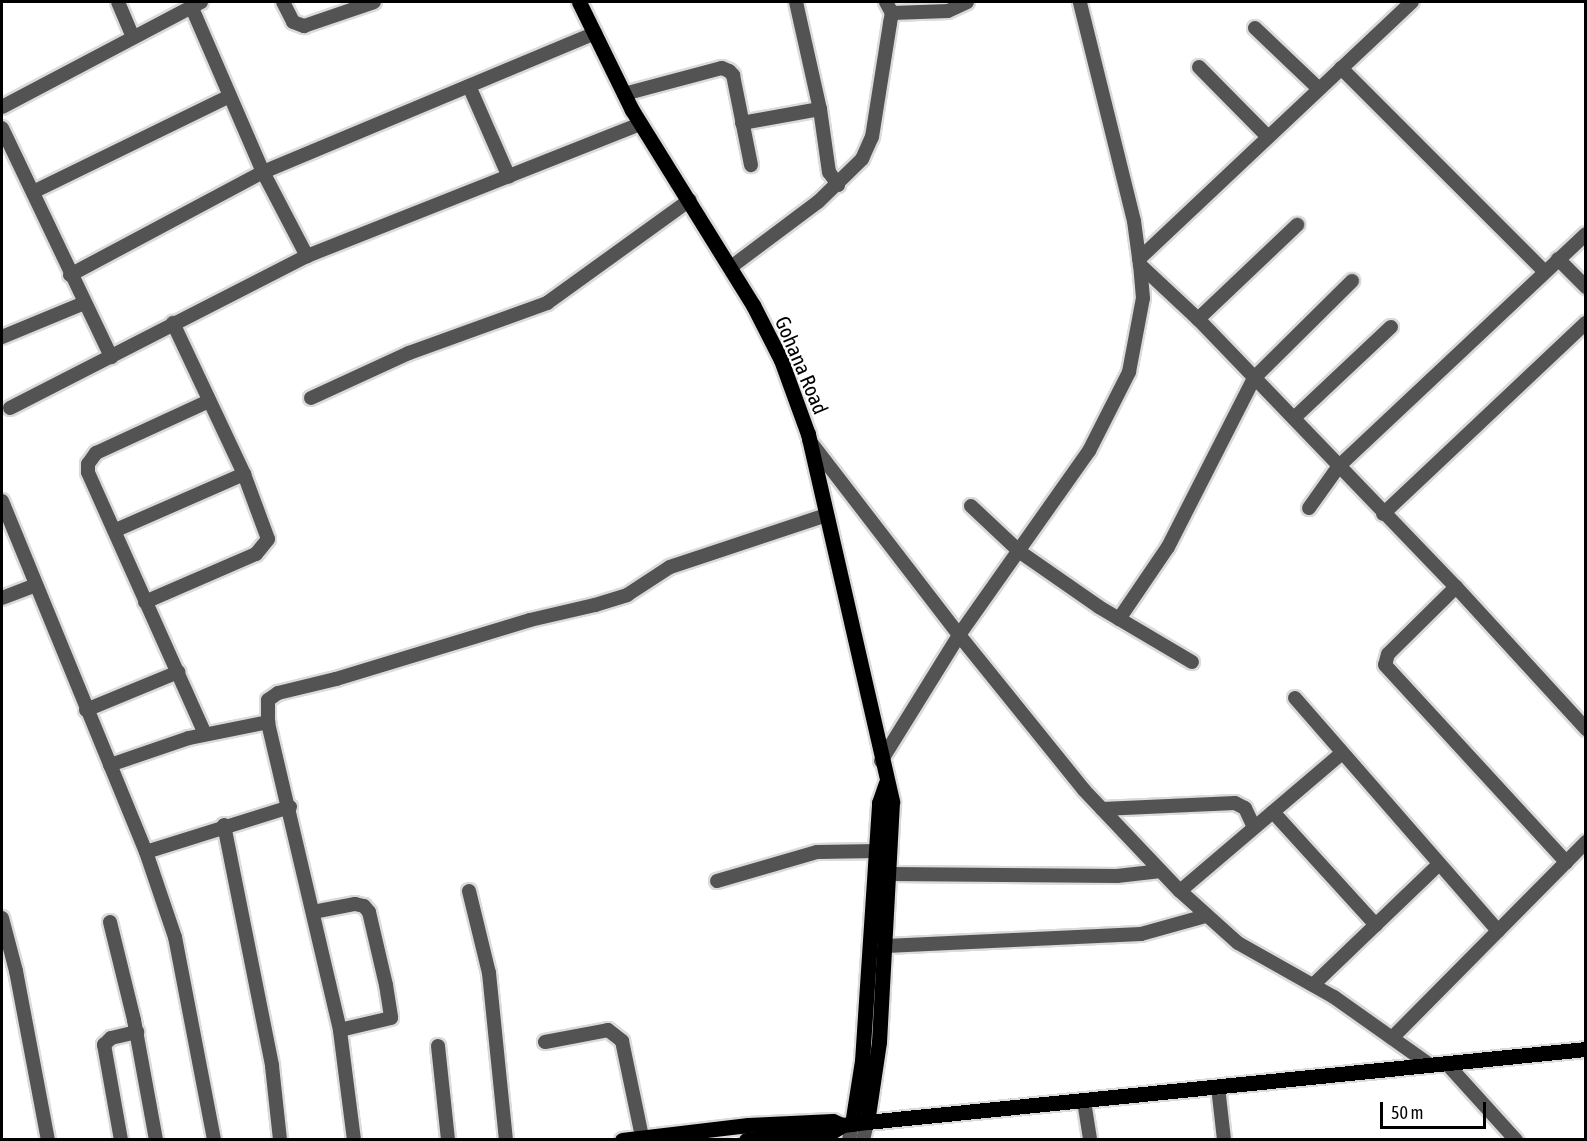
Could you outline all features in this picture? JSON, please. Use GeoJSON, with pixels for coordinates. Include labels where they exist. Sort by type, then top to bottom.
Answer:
{"type":"FeatureCollection","features":[{"type":"Feature","properties":{"kind":"main road","name":"Gohana Road"},"geometry":{"type":"LineString","coordinates":[[579,2],[624,94],[730,267],[781,360],[809,440],[880,761],[892,802],[891,874],[879,1042],[853,1128]]}},
{"type":"Feature","properties":{"kind":"main road"},"geometry":{"type":"LineString","coordinates":[[853,1128],[862,1061],[878,851],[879,803],[886,783]]}},
{"type":"Feature","properties":{"kind":"main road"},"geometry":{"type":"LineString","coordinates":[[746,1140],[1084,1101],[1586,1049]]}},
{"type":"Feature","properties":{"kind":"main road"},"geometry":{"type":"LineString","coordinates":[[622,1140],[748,1125],[833,1121],[853,1128]]}},
{"type":"Feature","properties":{"kind":"street"},"geometry":{"type":"LineString","coordinates":[[118,2],[132,35]]}},
{"type":"Feature","properties":{"kind":"street"},"geometry":{"type":"LineString","coordinates":[[283,2],[292,22],[304,26],[374,2]]}},
{"type":"Feature","properties":{"kind":"street"},"geometry":{"type":"LineString","coordinates":[[796,2],[820,109],[829,172],[838,185]]}},
{"type":"Feature","properties":{"kind":"street"},"geometry":{"type":"LineString","coordinates":[[730,267],[838,185],[861,159],[872,137],[889,7],[948,11],[966,2]]}},
{"type":"Feature","properties":{"kind":"street"},"geometry":{"type":"LineString","coordinates":[[880,761],[958,635],[1020,552],[1089,451],[1129,372],[1143,298],[1134,221],[1080,2]]}},
{"type":"Feature","properties":{"kind":"street"},"geometry":{"type":"LineString","coordinates":[[1139,262],[1412,2]]}},
{"type":"Feature","properties":{"kind":"street"},"geometry":{"type":"LineString","coordinates":[[2,107],[132,35],[196,5],[230,96],[263,172],[307,256]]}},
{"type":"Feature","properties":{"kind":"street"},"geometry":{"type":"LineString","coordinates":[[1255,28],[1319,89]]}},
{"type":"Feature","properties":{"kind":"street"},"geometry":{"type":"LineString","coordinates":[[70,275],[263,172],[595,33]]}},
{"type":"Feature","properties":{"kind":"street"},"geometry":{"type":"LineString","coordinates":[[624,94],[722,68],[733,75],[752,165]]}},
{"type":"Feature","properties":{"kind":"street"},"geometry":{"type":"LineString","coordinates":[[1199,68],[1268,137]]}},
{"type":"Feature","properties":{"kind":"street"},"geometry":{"type":"LineString","coordinates":[[1341,68],[1545,272]]}},
{"type":"Feature","properties":{"kind":"street"},"geometry":{"type":"LineString","coordinates":[[469,86],[509,177]]}},
{"type":"Feature","properties":{"kind":"street"},"geometry":{"type":"LineString","coordinates":[[33,192],[230,96]]}},
{"type":"Feature","properties":{"kind":"street"},"geometry":{"type":"LineString","coordinates":[[742,123],[820,109]]}},
{"type":"Feature","properties":{"kind":"street"},"geometry":{"type":"LineString","coordinates":[[10,408],[307,256],[641,124]]}},
{"type":"Feature","properties":{"kind":"street"},"geometry":{"type":"LineString","coordinates":[[2,128],[111,357]]}},
{"type":"Feature","properties":{"kind":"street"},"geometry":{"type":"LineString","coordinates":[[311,398],[409,353],[547,303],[690,200]]}},
{"type":"Feature","properties":{"kind":"street"},"geometry":{"type":"LineString","coordinates":[[1198,319],[1297,225]]}},
{"type":"Feature","properties":{"kind":"street"},"geometry":{"type":"LineString","coordinates":[[1309,508],[1339,466],[1586,234]]}},
{"type":"Feature","properties":{"kind":"street"},"geometry":{"type":"LineString","coordinates":[[1558,260],[1586,287]]}},
{"type":"Feature","properties":{"kind":"street"},"geometry":{"type":"LineString","coordinates":[[1139,262],[1198,319],[1383,514],[1456,587],[1586,729]]}},
{"type":"Feature","properties":{"kind":"street"},"geometry":{"type":"LineString","coordinates":[[1119,619],[1168,547],[1254,378],[1352,281]]}},
{"type":"Feature","properties":{"kind":"street"},"geometry":{"type":"LineString","coordinates":[[2,337],[84,303]]}},
{"type":"Feature","properties":{"kind":"street"},"geometry":{"type":"LineString","coordinates":[[145,602],[262,548],[268,533],[244,474],[174,323]]}},
{"type":"Feature","properties":{"kind":"street"},"geometry":{"type":"LineString","coordinates":[[1383,514],[1586,323]]}},
{"type":"Feature","properties":{"kind":"street"},"geometry":{"type":"LineString","coordinates":[[1294,418],[1391,327]]}},
{"type":"Feature","properties":{"kind":"street"},"geometry":{"type":"LineString","coordinates":[[205,734],[145,602],[116,530],[88,472],[89,459],[209,401]]}},
{"type":"Feature","properties":{"kind":"street"},"geometry":{"type":"LineString","coordinates":[[809,440],[958,635],[1102,809],[1161,872],[1206,916],[1238,943],[1313,985],[1430,1065]]}},
{"type":"Feature","properties":{"kind":"street"},"geometry":{"type":"LineString","coordinates":[[116,530],[244,474]]}},
{"type":"Feature","properties":{"kind":"street"},"geometry":{"type":"LineString","coordinates":[[2,501],[146,852],[175,937],[214,1140]]}},
{"type":"Feature","properties":{"kind":"street"},"geometry":{"type":"LineString","coordinates":[[970,506],[1020,552],[1119,619],[1191,662]]}},
{"type":"Feature","properties":{"kind":"street"},"geometry":{"type":"LineString","coordinates":[[354,1140],[340,1030],[290,807],[268,722],[267,704],[278,693],[336,679],[530,620],[595,605],[627,594],[670,567],[826,515]]}},
{"type":"Feature","properties":{"kind":"street"},"geometry":{"type":"LineString","coordinates":[[2,598],[36,585]]}},
{"type":"Feature","properties":{"kind":"street"},"geometry":{"type":"LineString","coordinates":[[1456,587],[1388,654],[1385,665],[1566,861]]}},
{"type":"Feature","properties":{"kind":"street"},"geometry":{"type":"LineString","coordinates":[[86,710],[178,672]]}},
{"type":"Feature","properties":{"kind":"street"},"geometry":{"type":"LineString","coordinates":[[1295,698],[1438,865],[1498,931]]}},
{"type":"Feature","properties":{"kind":"street"},"geometry":{"type":"LineString","coordinates":[[110,765],[205,734],[268,722]]}},
{"type":"Feature","properties":{"kind":"street"},"geometry":{"type":"LineString","coordinates":[[1180,891],[1342,753]]}},
{"type":"Feature","properties":{"kind":"street"},"geometry":{"type":"LineString","coordinates":[[1102,809],[1235,803],[1245,808],[1254,827]]}},
{"type":"Feature","properties":{"kind":"street"},"geometry":{"type":"LineString","coordinates":[[146,852],[224,825],[290,807]]}},
{"type":"Feature","properties":{"kind":"street"},"geometry":{"type":"LineString","coordinates":[[1273,812],[1376,925]]}},
{"type":"Feature","properties":{"kind":"street"},"geometry":{"type":"LineString","coordinates":[[224,825],[272,1066],[280,1140]]}},
{"type":"Feature","properties":{"kind":"street"},"geometry":{"type":"LineString","coordinates":[[1392,1038],[1586,842]]}},
{"type":"Feature","properties":{"kind":"street"},"geometry":{"type":"LineString","coordinates":[[717,881],[817,852],[878,851]]}},
{"type":"Feature","properties":{"kind":"street"},"geometry":{"type":"LineString","coordinates":[[1313,985],[1438,865]]}},
{"type":"Feature","properties":{"kind":"street"},"geometry":{"type":"LineString","coordinates":[[891,874],[1117,876],[1161,872]]}},
{"type":"Feature","properties":{"kind":"street"},"geometry":{"type":"LineString","coordinates":[[469,891],[489,973],[506,1140]]}},
{"type":"Feature","properties":{"kind":"street"},"geometry":{"type":"LineString","coordinates":[[314,912],[356,904],[364,906],[369,912],[386,985],[391,1018],[340,1030]]}},
{"type":"Feature","properties":{"kind":"street"},"geometry":{"type":"LineString","coordinates":[[885,946],[1141,934],[1206,916]]}},
{"type":"Feature","properties":{"kind":"street"},"geometry":{"type":"LineString","coordinates":[[2,918],[16,971],[48,1140]]}},
{"type":"Feature","properties":{"kind":"street"},"geometry":{"type":"LineString","coordinates":[[110,922],[137,1032],[156,1140]]}},
{"type":"Feature","properties":{"kind":"street"},"geometry":{"type":"LineString","coordinates":[[545,1042],[608,1030],[622,1041],[642,1137]]}},
{"type":"Feature","properties":{"kind":"street"},"geometry":{"type":"LineString","coordinates":[[122,1140],[104,1045],[111,1038],[137,1032]]}},
{"type":"Feature","properties":{"kind":"street"},"geometry":{"type":"LineString","coordinates":[[438,1046],[448,1140]]}},
{"type":"Feature","properties":{"kind":"street"},"geometry":{"type":"LineString","coordinates":[[1447,1064],[1516,1140]]}},
{"type":"Feature","properties":{"kind":"street"},"geometry":{"type":"LineString","coordinates":[[1218,1087],[1224,1140]]}},
{"type":"Feature","properties":{"kind":"street"},"geometry":{"type":"LineString","coordinates":[[1084,1101],[1090,1140]]}},
{"type":"Feature","properties":{"kind":"street"},"geometry":{"type":"LineString","coordinates":[[853,1128],[863,1140]]}}]}
